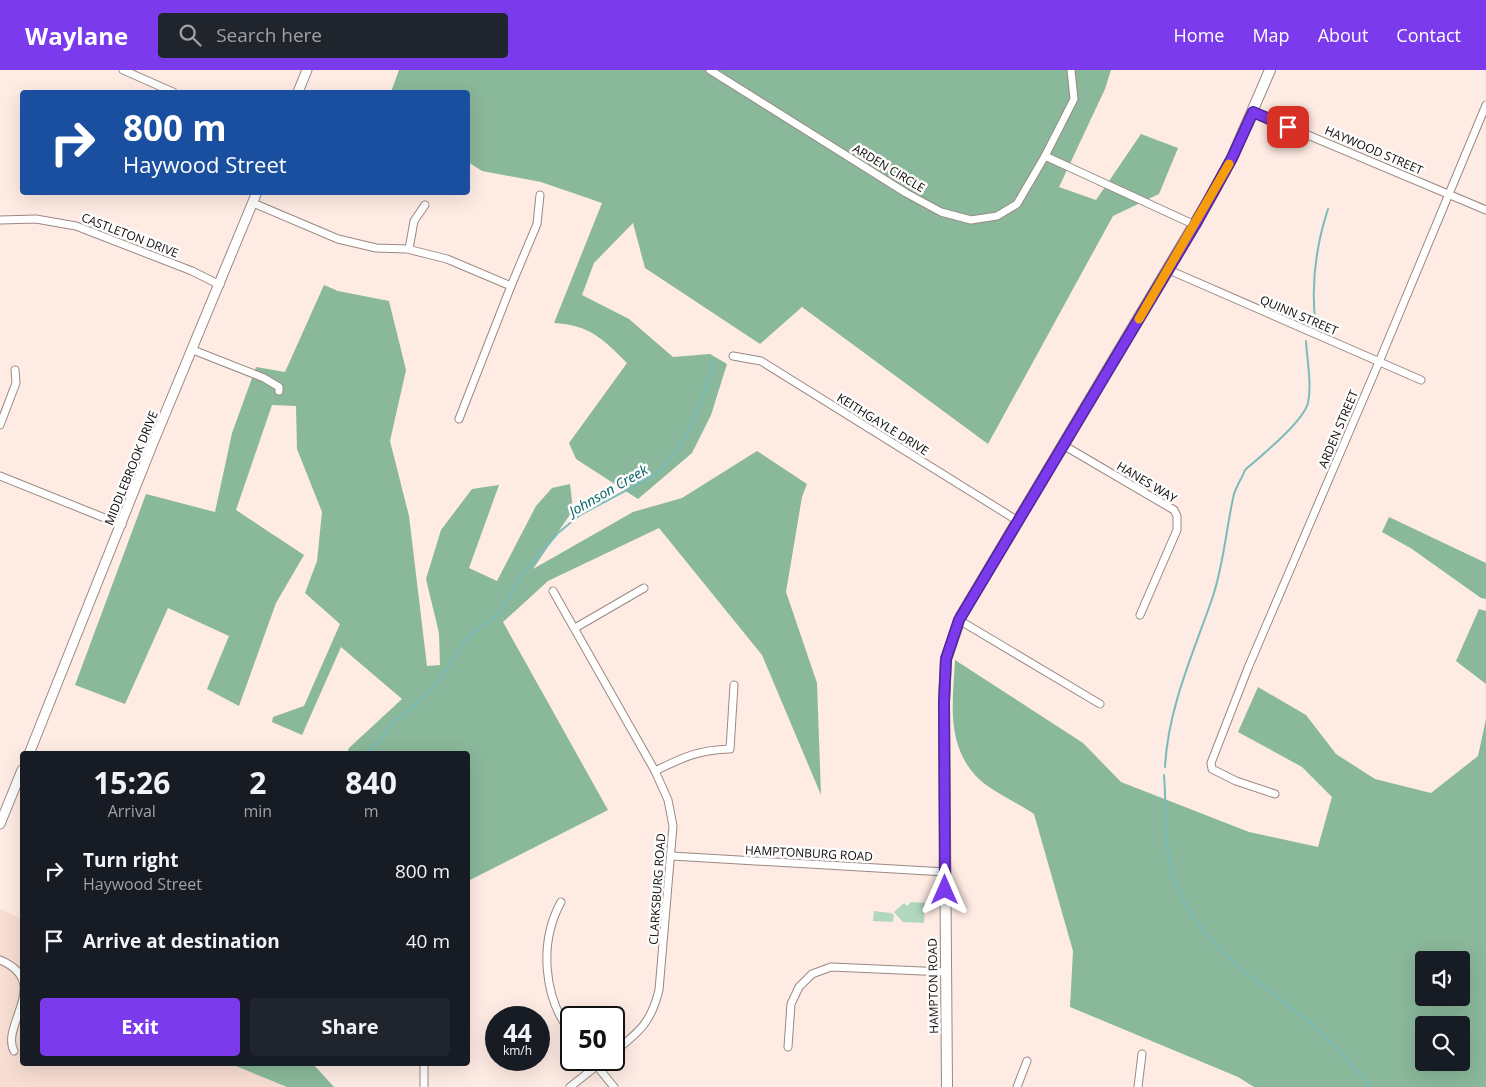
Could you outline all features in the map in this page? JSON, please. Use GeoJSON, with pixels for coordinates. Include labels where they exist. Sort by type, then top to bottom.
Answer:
{"type":"FeatureCollection","features":[{"type":"Feature","properties":{"kind":"main road","name":"HAMPTON ROAD"},"geometry":{"type":"LineString","coordinates":[[946,1087],[944,702],[946,659],[959,620],[1169,270],[1232,158],[1270,70]]}},
{"type":"Feature","properties":{"kind":"street"},"geometry":{"type":"LineString","coordinates":[[123,70],[168,90]]}},
{"type":"Feature","properties":{"kind":"street"},"geometry":{"type":"LineString","coordinates":[[299,90],[307,70]]}},
{"type":"Feature","properties":{"kind":"street","name":"ARDEN CIRCLE"},"geometry":{"type":"LineString","coordinates":[[710,70],[906,193],[941,212],[971,220],[997,216],[1017,204],[1045,156],[1074,99],[1071,70]]}},
{"type":"Feature","properties":{"kind":"street","name":"ARDEN STREET"},"geometry":{"type":"LineString","coordinates":[[1275,794],[1236,781],[1212,769],[1211,763],[1248,668],[1380,362],[1486,105]]}},
{"type":"Feature","properties":{"kind":"street","name":"HAYWOOD STREET"},"geometry":{"type":"LineString","coordinates":[[1253,112],[1486,210]]}},
{"type":"Feature","properties":{"kind":"street"},"geometry":{"type":"LineString","coordinates":[[1045,156],[1195,225]]}},
{"type":"Feature","properties":{"kind":"street","name":"MIDDLEBROOK DRIVE"},"geometry":{"type":"LineString","coordinates":[[30,751],[122,525],[153,443],[256,195]]}},
{"type":"Feature","properties":{"kind":"street"},"geometry":{"type":"LineString","coordinates":[[459,418],[537,224],[540,195]]}},
{"type":"Feature","properties":{"kind":"street"},"geometry":{"type":"LineString","coordinates":[[253,203],[338,239],[376,248],[409,249],[447,259],[511,286]]}},
{"type":"Feature","properties":{"kind":"street"},"geometry":{"type":"LineString","coordinates":[[409,249],[414,221],[425,205]]}},
{"type":"Feature","properties":{"kind":"street","name":"CASTLETON DRIVE"},"geometry":{"type":"LineString","coordinates":[[0,220],[36,218],[76,226],[192,271],[220,284]]}},
{"type":"Feature","properties":{"kind":"street","name":"QUINN STREET"},"geometry":{"type":"LineString","coordinates":[[1169,270],[1422,380]]}},
{"type":"Feature","properties":{"kind":"street"},"geometry":{"type":"LineString","coordinates":[[193,350],[264,378],[279,387],[279,391]]}},
{"type":"Feature","properties":{"kind":"street","name":"KEITHGAYLE DRIVE"},"geometry":{"type":"LineString","coordinates":[[733,356],[761,361],[1018,521]]}},
{"type":"Feature","properties":{"kind":"street"},"geometry":{"type":"LineString","coordinates":[[0,425],[15,388],[14,370]]}},
{"type":"Feature","properties":{"kind":"street","name":"HANES WAY"},"geometry":{"type":"LineString","coordinates":[[1063,445],[1174,510],[1177,516],[1177,530],[1140,615]]}},
{"type":"Feature","properties":{"kind":"street"},"geometry":{"type":"LineString","coordinates":[[0,476],[122,525]]}},
{"type":"Feature","properties":{"kind":"street"},"geometry":{"type":"LineString","coordinates":[[575,628],[644,588]]}},
{"type":"Feature","properties":{"kind":"street","name":"CLARKSBURG ROAD"},"geometry":{"type":"LineString","coordinates":[[553,590],[655,771],[668,800],[673,826],[660,990],[654,1011],[643,1029],[625,1043]]}},
{"type":"Feature","properties":{"kind":"street"},"geometry":{"type":"LineString","coordinates":[[959,620],[1100,704]]}},
{"type":"Feature","properties":{"kind":"street"},"geometry":{"type":"LineString","coordinates":[[655,771],[684,756],[706,750],[730,749],[734,685]]}},
{"type":"Feature","properties":{"kind":"street"},"geometry":{"type":"LineString","coordinates":[[0,824],[20,775]]}},
{"type":"Feature","properties":{"kind":"street","name":"HAMPTONBURG ROAD"},"geometry":{"type":"LineString","coordinates":[[672,856],[945,872]]}},
{"type":"Feature","properties":{"kind":"street"},"geometry":{"type":"LineString","coordinates":[[560,1014],[549,989],[547,972],[552,918],[561,902]]}},
{"type":"Feature","properties":{"kind":"street"},"geometry":{"type":"LineString","coordinates":[[0,960],[15,969],[20,980]]}},
{"type":"Feature","properties":{"kind":"street"},"geometry":{"type":"LineString","coordinates":[[788,1047],[791,1004],[799,987],[812,974],[831,967],[945,972]]}},
{"type":"Feature","properties":{"kind":"street"},"geometry":{"type":"LineString","coordinates":[[14,1051],[9,1046],[7,1033],[20,998]]}},
{"type":"Feature","properties":{"kind":"street"},"geometry":{"type":"LineString","coordinates":[[1138,1087],[1142,1054]]}},
{"type":"Feature","properties":{"kind":"street"},"geometry":{"type":"LineString","coordinates":[[1017,1087],[1027,1061]]}},
{"type":"Feature","properties":{"kind":"street"},"geometry":{"type":"LineString","coordinates":[[424,1066],[424,1087]]}},
{"type":"Feature","properties":{"kind":"street"},"geometry":{"type":"LineString","coordinates":[[570,1087],[586,1071]]}},
{"type":"Feature","properties":{"kind":"street"},"geometry":{"type":"LineString","coordinates":[[601,1071],[614,1087]]}},
{"type":"Feature","properties":{"kind":"shaded area"},"geometry":{"type":"Polygon","coordinates":[[[0,909],[20,918],[20,1066],[236,1066],[287,1087],[0,1087],[0,909]]]}},
{"type":"Feature","properties":{"kind":"green space"},"geometry":{"type":"Polygon","coordinates":[[[399,70],[1111,70],[1105,89],[1059,187],[1096,200],[1141,134],[1178,148],[1159,194],[1113,216],[988,444],[802,307],[760,344],[645,268],[633,223],[594,263],[582,295],[629,319],[673,357],[710,354],[727,364],[711,415],[692,453],[638,499],[576,459],[569,443],[627,363],[603,340],[587,330],[566,324],[554,323],[602,203],[541,182],[482,171],[470,163],[470,90],[392,90],[399,70]]]}},
{"type":"Feature","properties":{"kind":"green space"},"geometry":{"type":"Polygon","coordinates":[[[324,285],[338,291],[389,301],[406,370],[390,441],[409,516],[427,666],[440,665],[439,633],[426,579],[441,530],[472,489],[499,485],[469,568],[497,581],[536,506],[552,488],[570,484],[573,510],[533,569],[633,512],[682,498],[757,451],[807,484],[802,497],[786,592],[817,683],[821,795],[762,655],[659,528],[548,581],[503,622],[608,810],[470,880],[470,751],[348,751],[402,699],[341,647],[302,735],[272,722],[273,717],[304,706],[340,624],[305,593],[317,561],[322,512],[297,449],[296,406],[272,405],[236,510],[304,555],[276,603],[239,706],[207,689],[229,636],[168,608],[125,704],[75,685],[146,494],[215,512],[232,433],[256,367],[285,372],[324,285]]]}},
{"type":"Feature","properties":{"kind":"green space"},"geometry":{"type":"Polygon","coordinates":[[[1389,517],[1486,563],[1486,599],[1481,598],[1412,549],[1382,532],[1389,517]]]}},
{"type":"Feature","properties":{"kind":"green space"},"geometry":{"type":"Polygon","coordinates":[[[1479,609],[1486,611],[1486,684],[1456,661],[1479,609]]]}},
{"type":"Feature","properties":{"kind":"green space"},"geometry":{"type":"Polygon","coordinates":[[[955,660],[1083,743],[1121,782],[1249,832],[1318,847],[1332,797],[1302,767],[1238,732],[1258,687],[1306,715],[1336,754],[1375,779],[1431,793],[1478,756],[1486,719],[1486,1087],[1254,1087],[1238,1077],[1070,1007],[1073,951],[1034,814],[985,784],[968,766],[956,738],[953,707],[955,660]]]}},
{"type":"Feature","properties":{"kind":"green space"},"geometry":{"type":"Polygon","coordinates":[[[911,902],[925,903],[924,923],[903,922],[894,912],[904,903],[907,906],[911,902]]]}},
{"type":"Feature","properties":{"kind":"green space"},"geometry":{"type":"Polygon","coordinates":[[[874,911],[891,913],[894,915],[893,922],[873,921],[874,911]]]}},
{"type":"Feature","properties":{"kind":"green space"},"geometry":{"type":"Polygon","coordinates":[[[236,1066],[315,1066],[334,1087],[287,1087],[236,1066]]]}},
{"type":"Feature","properties":{"kind":"waterway"},"geometry":{"type":"LineString","coordinates":[[1315,319],[1315,263],[1328,209]]}},
{"type":"Feature","properties":{"kind":"waterway"},"geometry":{"type":"LineString","coordinates":[[1165,767],[1167,745],[1176,702],[1216,586],[1235,491],[1245,470],[1290,429],[1305,411],[1308,403],[1309,380],[1306,341]]}},
{"type":"Feature","properties":{"kind":"waterway","name":"Johnson Creek"},"geometry":{"type":"LineString","coordinates":[[370,751],[393,723],[436,686],[465,641],[480,627],[495,617],[509,598],[518,580],[558,533],[580,515],[655,475],[674,455],[687,435],[702,399],[710,377],[712,361]]}},
{"type":"Feature","properties":{"kind":"waterway"},"geometry":{"type":"LineString","coordinates":[[1164,775],[1168,853],[1178,890],[1194,917],[1233,962],[1317,1029],[1341,1052],[1370,1087]]}},
{"type":"Feature","properties":{"kind":"slow traffic"},"geometry":{"type":"LineString","coordinates":[[1139,319],[1229,164]]}},
{"type":"Feature","properties":{"kind":"route"},"geometry":{"type":"LineString","coordinates":[[945,890],[944,702],[946,659],[959,620],[1169,270],[1232,158],[1253,112],[1288,127]]}}]}
